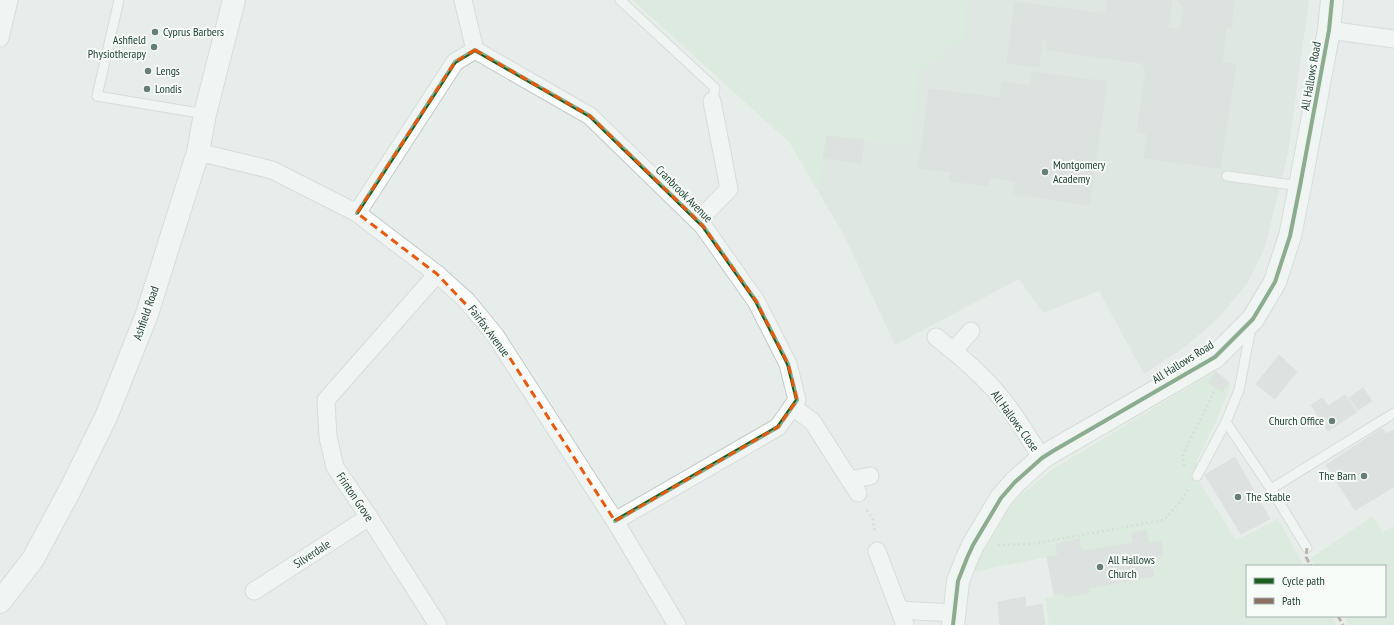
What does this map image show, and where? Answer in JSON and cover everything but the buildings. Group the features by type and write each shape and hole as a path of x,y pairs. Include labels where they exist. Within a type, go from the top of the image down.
{"street":[{"name":"Ashfield Road","path":"0,602 33,559 106,418 147,314 198,152 205,114 234,0"},
{"path":"357,213 455,62 475,50 463,0"},
{"name":"All Hallows Road","path":"878,552 903,617 953,619 958,581 967,558 1001,498 1015,482 1042,458 1215,357 1253,319 1275,282 1290,236 1329,30 1332,0"},
{"path":"0,38 5,4"},
{"path":"1329,30 1394,39"},
{"name":"Cranbrook Avenue","path":"475,50 590,116 698,221 756,300 788,364 797,400 778,426 615,521"},
{"name":"Cranbrook Avenue","path":"698,221 729,190 712,102"},
{"name":"Fairfax Avenue","path":"198,152 272,170 357,213 437,274 466,300 494,335 615,521 677,625"},
{"name":"Frinton Grove","path":"437,274 326,400 328,437 334,467 369,517 438,625"},
{"path":"953,351 972,331"},
{"name":"All Hallows Close","path":"936,337 984,379 1002,399 1042,458"},
{"path":"792,407 812,420 854,486 870,476"},
{"name":"Silverdale","path":"254,591 369,517"}],"lane":[{"path":"119,0 97,96 205,114"},
{"path":"620,0 715,88 712,102"},
{"path":"1227,176 1300,186"},
{"path":"1197,476 1226,422 1238,390 1253,319"},
{"path":"1271,490 1394,413"},
{"path":"1226,422 1307,548"}],"path":[{"path":"1184,470 1183,454 1216,388"},
{"path":"973,545 1032,544 1164,520 1180,502 1197,476"},
{"path":"1186,485 1186,493"},
{"path":"854,486 873,520 878,552"}],"highlighted area":[{"path":"475,50 590,116 703,226 756,301 788,364 797,400 778,427 615,521 495,335 437,274 357,213 455,62"}],"shaded area":[{"name":"Montgomery Academy","path":"633,0 1309,0 1288,153 1265,247 1247,284 1217,319 1186,346 1144,374 1099,291 1043,313 1019,279 895,345 845,237 790,143"}],"green space":[{"path":"633,0 967,0 963,38 918,72 911,146 827,136 818,191 790,143"},
{"path":"1215,371 1231,384 1217,419 1196,462 1198,480 1236,540 1278,519 1303,565 1246,565 1246,617 1333,617 1337,625 1049,625 1045,598 1064,593 1065,597 1088,593 1088,588 1154,576 1150,558 1163,556 1149,543 1146,530 1132,533 1133,543 1082,551 1079,539 1056,544 1058,555 971,572 1015,499 1055,468"},
{"path":"1372,517 1383,532 1394,526 1394,625 1349,625 1345,617 1386,617 1386,565 1314,565 1311,558"}],"marked path":[{"path":"1307,548 1306,557 1310,565"},
{"path":"1339,617 1343,625"}],"cycle path":[{"path":"953,625 958,581 967,558 1001,498 1015,482 1042,458 1053,451 1215,357 1253,319 1275,282 1290,236 1329,30 1332,0"},
{"path":"357,213 455,62 475,50 590,116 703,226 756,301 788,364 797,400 778,427 615,521"}],"place":[{"name":"Cyprus Barbers","path":"155,32"},
{"name":"Ashfield Physiotherapy","path":"154,47"},
{"name":"Lengs","path":"148,71"},
{"name":"Londis","path":"147,89"},
{"name":"Montgomery Academy","path":"1045,172"},
{"name":"Church Office","path":"1332,421"},
{"name":"The Barn","path":"1364,476"},
{"name":"The Stable","path":"1238,497"},
{"name":"All Hallows Church","path":"1100,567"}]}
